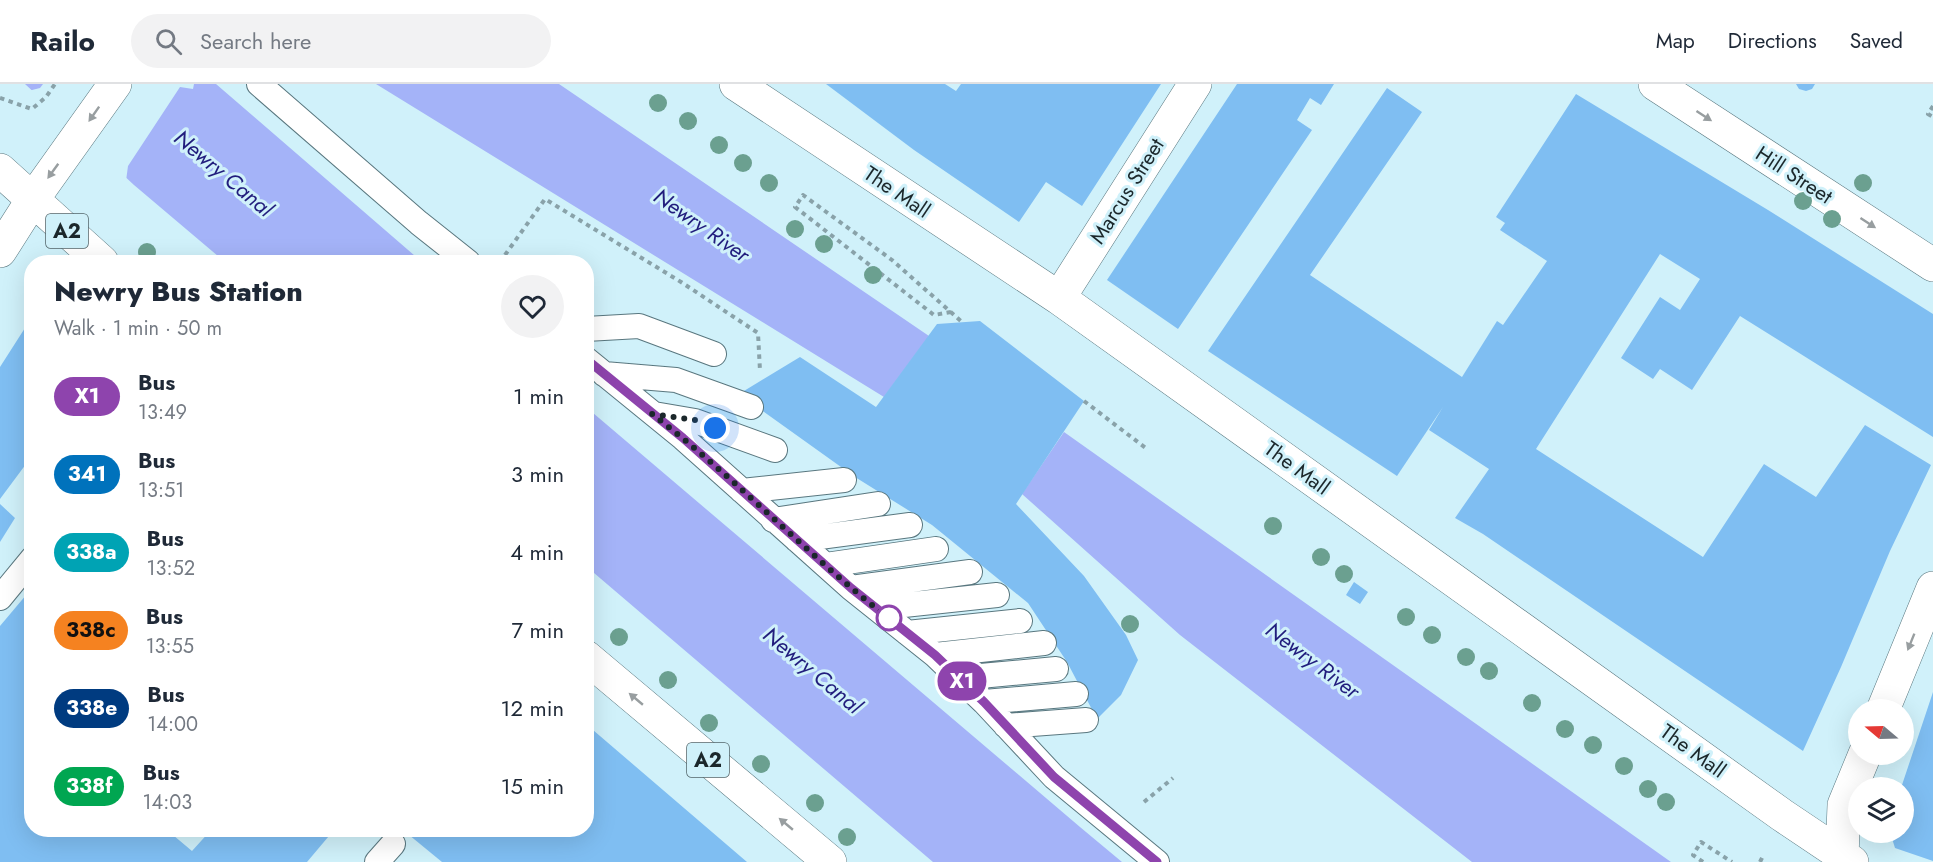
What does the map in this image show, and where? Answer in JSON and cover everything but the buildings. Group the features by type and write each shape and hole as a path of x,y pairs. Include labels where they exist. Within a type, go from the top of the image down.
{"street":[{"path":"0,250 33,199 115,84"},
{"name":"The Mall","path":"736,84 1059,298 1847,859"},
{"name":"Marcus Street","path":"1059,298 1195,84"},
{"name":"Hill Street","path":"1655,84 1933,265"},
{"name":"A2","path":"0,170 94,255"},
{"path":"1888,699 1933,588"},
{"name":"A2","path":"594,664 830,862"},
{"path":"1847,859 1844,805 1860,765"}],"lane":[{"path":"259,84 460,255"},
{"path":"594,329 639,326 714,354"},
{"path":"595,367 676,380 751,407"},
{"path":"595,367 683,438 851,588 935,655 984,702 1054,777 1156,862"},
{"path":"652,414 695,420 775,450"},
{"path":"742,491 844,480"},
{"path":"773,519 878,504"},
{"path":"797,540 910,525"},
{"path":"826,565 936,549"},
{"path":"0,598 24,569"},
{"path":"851,588 970,572"},
{"path":"876,608 997,595"},
{"path":"907,633 1020,621"},
{"path":"935,655 1044,643"},
{"path":"959,678 1056,669"},
{"path":"984,702 1076,694"},
{"path":"1006,726 1086,720"},
{"path":"377,862 393,844"}],"path":[{"path":"0,99 32,109 46,97 55,84"},
{"path":"1933,106 1928,114 1933,117"},
{"path":"951,312 934,315 795,207 803,195 892,260 951,312 962,322"},
{"path":"505,255 545,199 681,282 758,333 760,381"},
{"path":"1084,401 1147,449"},
{"path":"1703,862 1693,855 1701,842 1732,862"}],"water":[{"name":"Newry Canal","path":"25,84 216,84 414,255 217,255 134,185"},
{"name":"Newry River","path":"376,84 559,84 929,336 884,397"},
{"name":"Newry Canal","path":"594,414 1122,862 933,862 594,573"},
{"name":"Newry River","path":"1064,432 1671,862 1472,862 1180,635 1022,494"}],"pier":[{"path":"43,84 194,84 193,89 180,87 128,166 126,181 28,91 40,88"}],"bus line":[{"name":"X1","path":"594,366 683,438 851,588 935,655 984,702 1054,777 1157,862"}],"route":[{"path":"715,428 695,420 652,414 683,438 851,588 891,620 889,618"}]}
